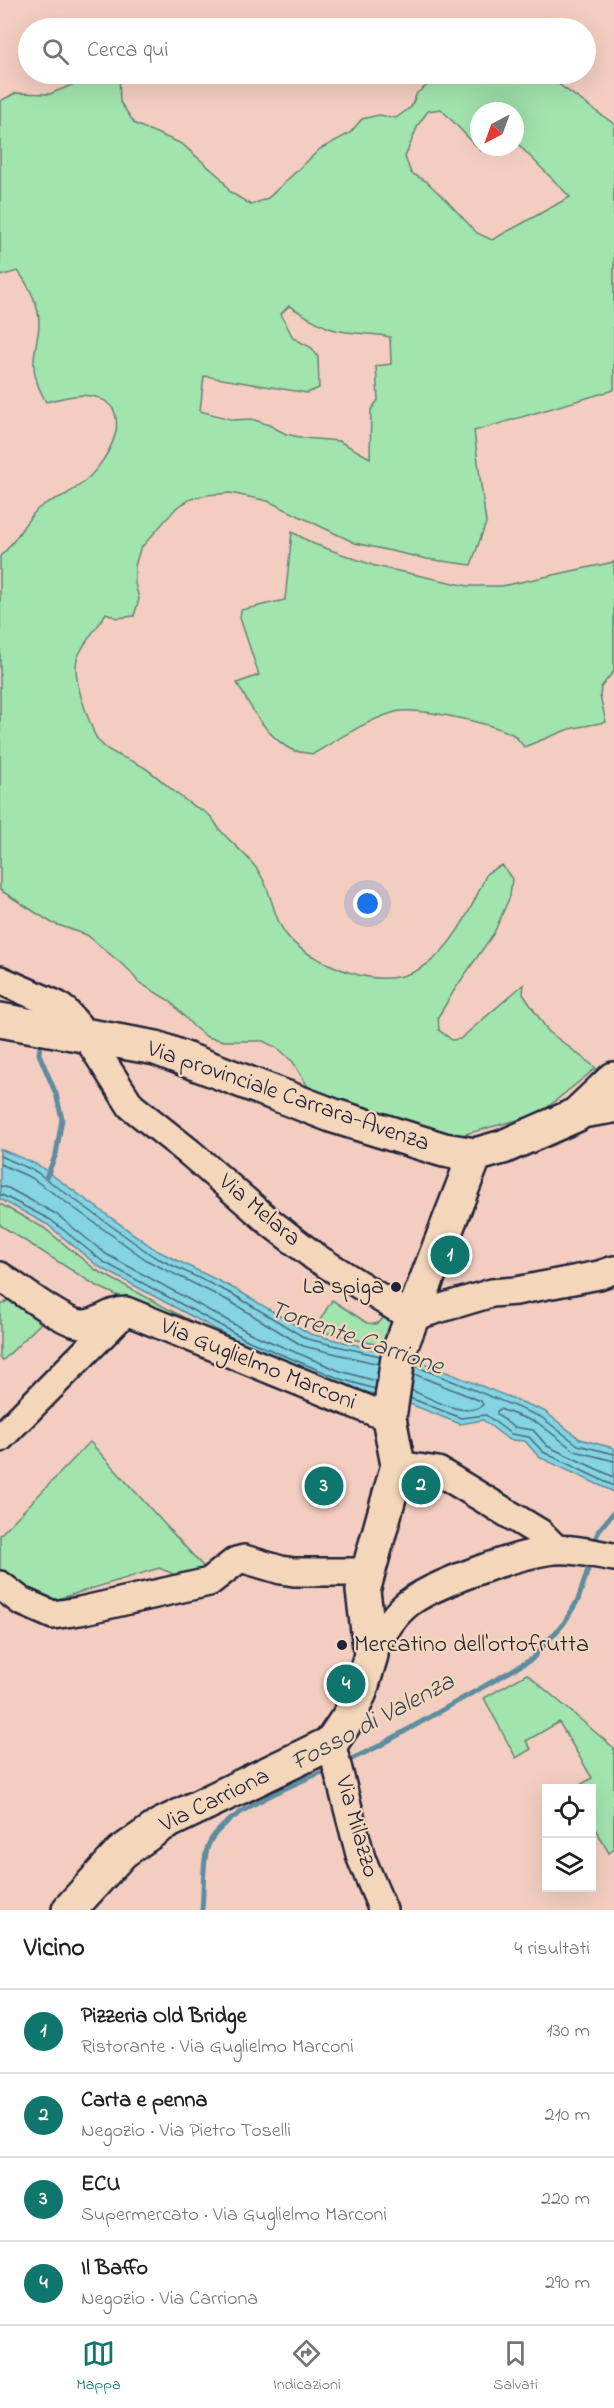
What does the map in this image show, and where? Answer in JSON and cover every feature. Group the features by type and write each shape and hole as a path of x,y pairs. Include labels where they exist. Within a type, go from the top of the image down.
{"main road":[{"name":"Via provinciale Carrara-Avenza","path":"0,1020 156,1048 334,1116 444,1150 474,1155 503,1147 576,1115 614,1079"},
{"name":"Via Guglielmo Marconi","path":"371,1655 363,1598 398,1465 390,1411 399,1351 474,1155"},
{"name":"Via Carriona","path":"69,1910 122,1852 161,1825 335,1757 360,1692 371,1655"}],"street":[{"path":"0,980 57,1005 66,1012 84,1034"},
{"name":"Via Melara","path":"84,1034 131,1106 304,1249 411,1317"},
{"path":"576,1115 594,1114 614,1108"},
{"path":"411,1317 492,1293 516,1291 614,1270"},
{"path":"0,1276 67,1320 80,1325 95,1323 114,1311 126,1311"},
{"path":"0,1438 126,1311"},
{"name":"Via Guglielmo Marconi","path":"126,1311 390,1411"},
{"path":"398,1465 438,1471 540,1533 560,1550"},
{"name":"Via Carriona","path":"371,1655 386,1627 405,1605 441,1585 511,1559 560,1550 608,1556"},
{"path":"0,1585 28,1605 53,1615 209,1582 236,1561 244,1559 294,1572 368,1572"},
{"name":"Via Milazzo","path":"335,1757 361,1858 383,1910"}],"green space":[{"path":"74,84 119,84 120,102 135,124 182,144 221,178 230,192 251,205 268,198 320,149 350,133 362,119 379,115 396,118 411,107 417,93 429,84 558,84 614,124 614,390 474,431 486,523 471,565 427,559 355,543 268,501 230,493 191,499 177,507 140,549 135,566 135,583 139,599 134,616 117,618 106,613 83,647 76,667 81,696 94,733 103,746 145,768 182,798 209,815 259,872 285,933 302,950 324,962 368,977 393,978 415,971 434,959 450,942 476,898 487,873 502,865 512,879 510,896 494,933 438,1017 439,1030 452,1040 460,1039 524,984 523,994 548,1031 596,1068 539,1114 451,1138 311,1092 293,1062 279,1049 263,1041 224,1041 207,1037 194,1027 170,1001 138,982 130,971 87,935 52,923 0,890 0,556 37,510 44,504 74,490 97,468 113,442 116,419 113,409 104,400 80,395 46,402 39,387 34,372 39,323 35,302 18,271 0,276 0,101 16,93 50,94","holes":["470,102 524,102 524,150 570,197 492,240 477,233 426,181 411,173 405,157 418,125 428,111 441,109 470,139","289,306 332,329 390,337 391,364 376,366 378,400 371,410 370,458 339,441 304,438 286,434 252,419 234,420 200,411 204,376 307,393 319,388 318,357 312,348 293,338 281,314"]},
{"path":"292,532 314,544 375,566 468,586 502,586 614,562 614,671 601,687 600,696 606,722 569,729 524,747 512,734 502,730 454,717 405,711 373,720 313,754 290,749 266,728 237,683 259,675 240,618 241,610 285,600"},
{"path":"0,1204 44,1228 96,1270 187,1319 185,1324 95,1285 0,1225"},
{"path":"12,1298 42,1322 3,1360 0,1358 0,1306"},
{"path":"332,1300 367,1323 376,1324 385,1317 391,1323 388,1347 314,1330"},
{"path":"90,1442 209,1573 188,1580 159,1568 51,1601 18,1587 0,1571 0,1535"},
{"path":"527,1674 614,1748 614,1849 609,1853 596,1830 596,1784 582,1784 592,1778 559,1722 526,1741 531,1749 516,1758 484,1698"}],"water":[{"path":"0,1149 38,1165 156,1250 237,1290 310,1334 411,1358 544,1411 580,1439 614,1448 614,1492 539,1457 525,1441 509,1440 483,1420 460,1424 405,1402 336,1384 247,1346 98,1266 48,1225 0,1199"}],"waterway":[{"path":"41,1039 39,1054 56,1094 62,1119 56,1154 46,1178"},
{"name":"Fosso di Valenza","path":"593,1545 599,1530 614,1512"},
{"name":"Fosso di Valenza","path":"343,1763 377,1747 532,1659 564,1623 578,1600 591,1560"},
{"name":"Fosso di Valenza","path":"202,1910 205,1856 214,1836 225,1824 259,1801 329,1769"}],"place":[{"name":"Pizzeria Old Bridge","path":"450,1255"},
{"name":"La spiga","path":"396,1287"},
{"name":"Carta e penna","path":"421,1485"},
{"name":"ECU","path":"324,1486"},
{"name":"Mercatino dell'ortofrutta","path":"342,1645"},
{"name":"Il Baffo","path":"346,1684"}],"water label":[{"name":"Torrente Carrione","path":"356,1339"}]}
